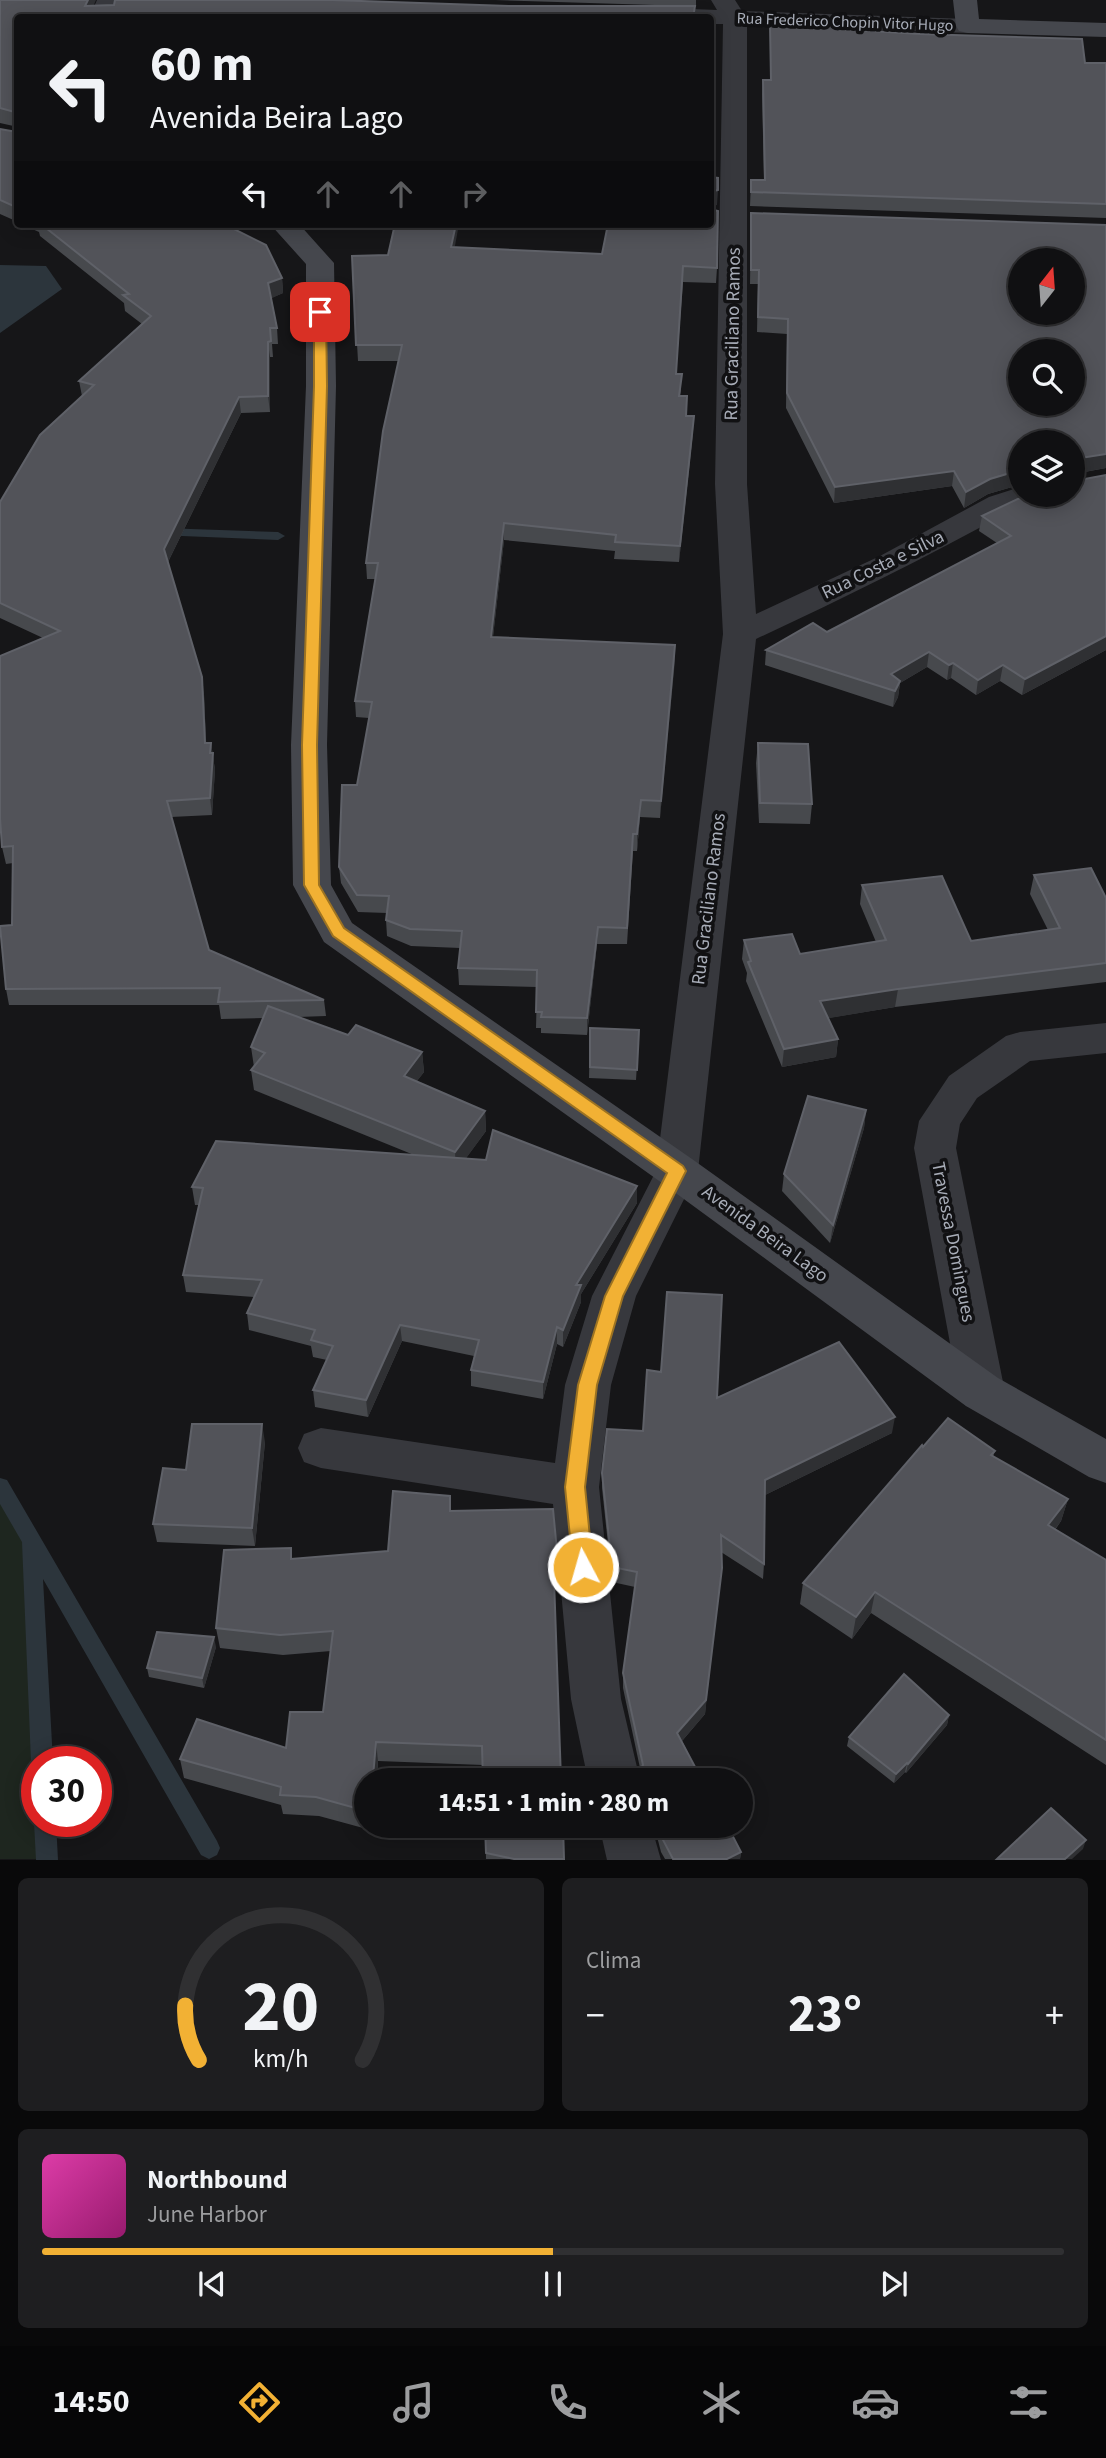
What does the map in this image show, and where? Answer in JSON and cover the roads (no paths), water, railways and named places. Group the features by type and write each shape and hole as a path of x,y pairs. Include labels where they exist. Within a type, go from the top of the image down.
{"main road":[{"path":"965,0 968,26"},
{"name":"Rua Frederico Chopin Vitor Hugo","path":"968,26 1106,30"},
{"name":"Avenida Beira Lago","path":"288,228 320,263 321,386 309,745 312,885 338,932 677,1171 982,1392 1106,1463"}],"street":[{"name":"Rua Frederico Chopin Vitor Hugo","path":"624,14 729,9 968,26"},
{"name":"Rua Graciliano Ramos","path":"611,1768 596,1699 575,1487 588,1385 614,1296 677,1171 740,634 731,484 736,217 729,9"},
{"name":"Rua Costa e Silva","path":"740,634 892,563 1008,501"},
{"name":"Travessa Domingues","path":"982,1392 935,1148 940,1121 963,1087 1020,1047 1106,1038"},
{"path":"321,1448 575,1487"},
{"path":"628,1838 634,1860"}],"waterway":[{"path":"162,532 278,536"},
{"path":"0,1486 209,1848"},
{"path":"31,1544 41,1746"},
{"path":"46,1837 47,1860"}]}
